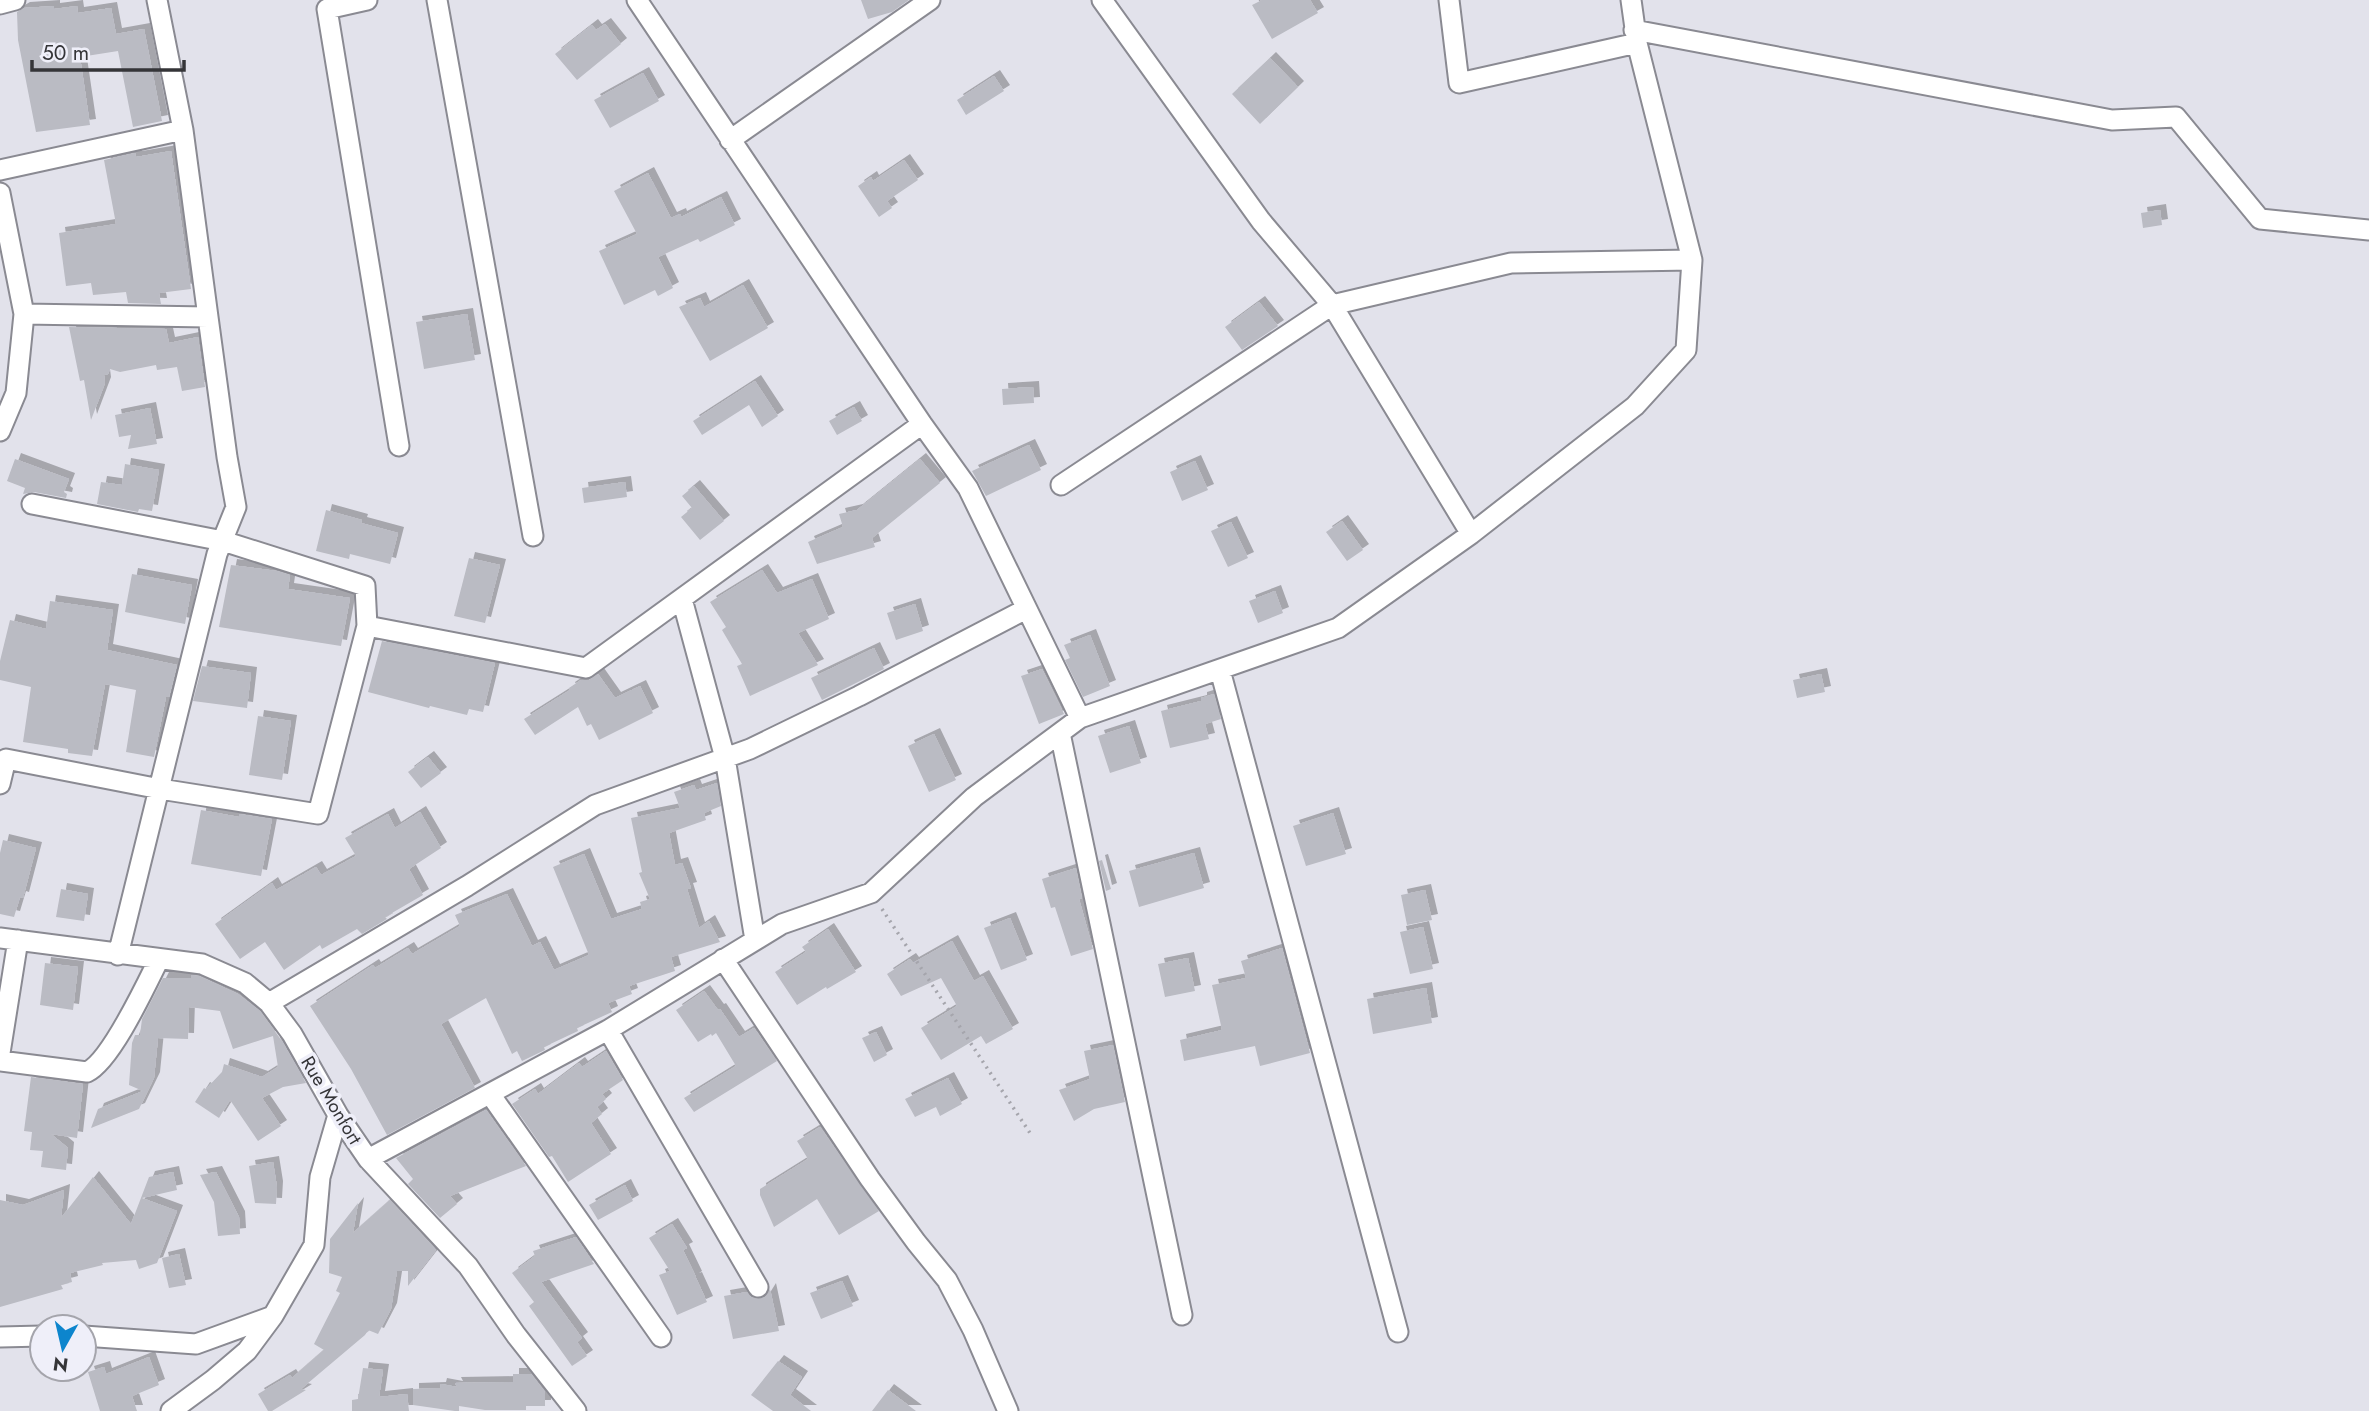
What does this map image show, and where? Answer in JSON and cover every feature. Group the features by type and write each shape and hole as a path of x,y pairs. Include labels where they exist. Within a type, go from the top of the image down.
{"street":[{"path":"0,4 15,0"},
{"path":"118,955 215,565 236,507 183,130 157,0"},
{"path":"367,0 327,9 399,446"},
{"path":"437,0 533,536"},
{"path":"637,0 922,425 968,488 1080,719"},
{"path":"730,140 930,0"},
{"path":"1102,0 1261,221 1332,306 1471,534"},
{"path":"1449,0 1459,83 1635,37 2112,120 2176,117 2260,219 2369,230"},
{"path":"368,1159 608,1030 782,924 871,893 974,797 1080,719 1338,628 1471,534 1635,406 1686,350 1692,260 1635,37 1631,0"},
{"path":"0,170 183,130"},
{"path":"0,193 24,314 16,393 0,431"},
{"path":"1060,485 1332,306 1511,263 1692,260"},
{"path":"24,314 208,317"},
{"path":"367,626 586,668 922,425"},
{"path":"0,784 6,759 160,789 318,814 367,626 365,586 223,541 32,504"},
{"path":"682,599 725,758 755,940"},
{"path":"269,1003 467,886 595,805 750,749 1026,609"},
{"path":"1220,670 1398,1332"},
{"path":"1060,733 1182,1315"},
{"path":"0,1053 9,939"},
{"name":"Rue Monfort","path":"9,939 202,964 245,983 269,1003 292,1034 338,1115 368,1159 468,1266 568,1407"},
{"path":"0,1061 87,1072 96,1068 159,959"},
{"path":"723,959 870,1179 947,1280 1008,1411"},
{"path":"608,1030 758,1287"},
{"path":"490,1094 661,1337"},
{"path":"171,1411 214,1380 247,1351 273,1316 314,1245 320,1177 338,1115"},
{"path":"98,1337 196,1344 273,1316"},
{"path":"0,1338 28,1337"}],"path":[{"path":"871,893 1032,1136"}],"building":[{"path":"861,0 909,0 892,12 868,19"},
{"path":"1262,0 1310,0 1318,13 1272,39 1252,5"},
{"path":"54,6 54,9 77,6 78,13 111,8 116,34 144,29 162,121 133,127 118,51 80,57 90,125 36,132 18,40 17,12 24,8"},
{"path":"605,24 621,44 577,80 555,54 592,25 596,30"},
{"path":"1270,58 1298,87 1260,124 1232,94"},
{"path":"643,73 659,101 610,128 594,100"},
{"path":"994,76 1004,91 966,115 957,100"},
{"path":"171,151 191,289 159,293 161,304 128,303 126,292 93,295 91,283 66,286 59,233 116,224 104,160 135,153 136,157"},
{"path":"904,160 918,180 887,201 892,208 879,217 858,186 871,177 873,181"},
{"path":"648,173 671,218 680,214 681,217 721,197 735,225 700,242 698,239 658,257 673,288 658,296 655,290 624,305 599,251 637,234 614,191"},
{"path":"2160,210 2162,225 2143,228 2141,213"},
{"path":"743,285 768,328 710,361 679,307 700,298 704,307"},
{"path":"1259,302 1278,326 1242,350 1225,327"},
{"path":"467,314 475,360 424,369 416,322"},
{"path":"69,327 166,329 169,343 198,337 205,387 182,391 177,367 157,370 156,365 120,372 110,369 108,374 104,375 105,383 91,420 84,380 80,381"},
{"path":"755,381 778,416 762,427 749,405 702,435 693,421"},
{"path":"1033,387 1034,403 1003,405 1002,389"},
{"path":"854,407 862,421 837,435 829,421"},
{"path":"150,408 157,444 128,449 131,435 119,437 115,415"},
{"path":"1029,445 1041,470 986,496 972,471"},
{"path":"15,459 69,479 64,492 67,494 66,498 34,492 23,494 25,488 7,481"},
{"path":"920,459 940,483 872,538 875,547 817,564 808,542 843,527 839,514 857,510"},
{"path":"1195,461 1208,490 1182,501 1170,472"},
{"path":"125,464 159,470 152,511 139,509 138,512 97,504 101,482 122,485"},
{"path":"625,482 627,497 584,503 582,488"},
{"path":"694,486 724,521 700,540 681,517 692,508 682,496"},
{"path":"326,510 398,533 390,564 350,554 349,559 316,551"},
{"path":"1342,521 1363,550 1347,561 1326,532"},
{"path":"1231,522 1248,558 1228,567 1211,531"},
{"path":"469,558 500,565 485,623 454,616"},
{"path":"231,565 290,575 288,589 350,598 341,646 219,627"},
{"path":"762,570 777,593 812,579 829,619 798,633 818,665 750,696 737,666 742,664 722,630 726,627 710,602"},
{"path":"132,574 192,585 185,624 125,612"},
{"path":"1275,591 1283,613 1258,623 1249,601"},
{"path":"50,601 113,610 107,650 177,665 169,697 166,697 154,757 126,752 136,690 105,684 92,756 23,742 31,687 0,680 0,661 10,620 46,629"},
{"path":"915,604 923,631 896,640 887,613"},
{"path":"1090,635 1110,686 1083,697 1065,660 1070,658 1064,645"},
{"path":"382,641 495,663 483,712 469,709 467,715 368,692"},
{"path":"874,648 884,669 822,700 811,678"},
{"path":"202,666 251,673 247,708 193,701"},
{"path":"1042,669 1064,714 1039,724 1021,676"},
{"path":"598,674 615,698 640,686 653,713 599,740 591,724 587,726 578,707 535,735 524,719 581,680 589,680"},
{"path":"1821,674 1825,692 1797,698 1793,680"},
{"path":"1214,694 1221,719 1205,724 1209,739 1170,748 1161,711 1201,701 1201,698"},
{"path":"258,716 291,721 282,780 249,775"},
{"path":"1129,726 1141,763 1110,773 1098,736"},
{"path":"934,734 956,780 929,792 908,746"},
{"path":"428,757 441,773 421,788 408,772"},
{"path":"717,783 721,806 704,813 706,820 669,833 675,865 682,863 691,888 687,889 699,928 709,921 720,942 671,957 675,971 629,986 632,994 608,1003 612,1012 577,1028 578,1031 522,1061 517,1051 512,1054 486,998 441,1024 475,1088 387,1135 351,1069 310,1006 373,965 375,968 408,948 412,954 460,926 455,915 507,894 532,946 540,942 554,970 589,955 553,867 584,854 611,919 642,909 640,902 650,899 639,873 642,872 631,818 680,808 674,792 694,785 696,790"},
{"path":"201,810 239,817 239,814 272,819 261,876 191,864"},
{"path":"420,812 441,848 409,869 423,895 362,934 357,929 322,949 320,945 284,970 265,942 240,959 215,924 272,883 276,890 316,867 321,875 356,856 345,838 388,814 395,828"},
{"path":"1333,813 1346,854 1306,866 1293,826"},
{"path":"3,840 36,848 23,898 20,897 14,917 0,914 0,853"},
{"path":"1194,853 1204,888 1139,907 1129,871"},
{"path":"1102,860 1111,889 1106,891 1099,861"},
{"path":"1076,868 1082,898 1079,899 1093,949 1071,956 1055,907 1051,908 1042,879"},
{"path":"61,889 88,894 84,921 56,917"},
{"path":"1425,890 1432,920 1407,925 1401,895"},
{"path":"1010,918 1027,960 1001,970 984,928"},
{"path":"1423,927 1433,969 1410,974 1400,932"},
{"path":"828,929 856,972 797,1005 775,972 806,952 802,947"},
{"path":"952,941 974,981 983,976 1013,1029 986,1044 981,1036 941,1060 921,1028 957,1006 941,978 901,996 887,974 910,959 913,963"},
{"path":"1282,948 1310,1053 1260,1066 1255,1046 1184,1061 1180,1040 1222,1030 1212,985 1246,978 1241,961"},
{"path":"1188,958 1195,991 1165,997 1158,964"},
{"path":"45,963 78,967 73,1010 40,1005"},
{"path":"191,975 238,994 260,1011 282,1041 306,1083 283,1087 262,1098 281,1126 258,1141 230,1100 219,1118 195,1102 204,1088 222,1072 224,1064 262,1077 278,1067 273,1036 233,1049 220,1011 189,1007 188,1039 158,1038 154,1078 139,1109 91,1128 98,1109 143,1091 129,1085 135,1035 140,1035 142,1019 163,978 191,978"},
{"path":"1426,988 1432,1023 1373,1034 1367,999"},
{"path":"704,991 739,1037 754,1028 777,1061 694,1112 684,1098 736,1066 716,1033 698,1042 676,1010"},
{"path":"876,1032 887,1055 874,1062 862,1038"},
{"path":"1113,1045 1125,1102 1094,1109 1074,1121 1059,1090 1090,1079 1084,1051"},
{"path":"606,1051 623,1080 602,1094 606,1099 597,1107 602,1114 591,1123 611,1154 568,1182 552,1156 549,1157 512,1104 535,1089 538,1094 579,1063 582,1067"},
{"path":"31,1077 83,1084 77,1138 51,1134 68,1148 66,1170 41,1167 43,1151 30,1150 32,1132 24,1131"},
{"path":"948,1078 962,1104 940,1116 936,1107 915,1117 905,1099"},
{"path":"486,1110 526,1166 450,1196 457,1204 440,1218 408,1184 413,1179 396,1158"},
{"path":"820,1127 879,1211 839,1235 817,1199 774,1227 760,1189 808,1159 797,1141"},
{"path":"273,1162 277,1187 276,1204 255,1203 249,1166"},
{"path":"173,1172 177,1190 142,1198 177,1211 157,1263 139,1269 136,1260 102,1263 103,1265 70,1273 72,1282 61,1285 63,1289 0,1307 0,1200 23,1205 64,1190 61,1218 93,1177 131,1224 149,1177"},
{"path":"216,1172 239,1217 240,1234 218,1236 214,1202 200,1175"},
{"path":"625,1185 633,1201 598,1220 589,1205"},
{"path":"390,1200 436,1250 408,1286 408,1271 397,1271 391,1309 378,1334 368,1330 301,1389 306,1390 268,1411 258,1394 290,1375 292,1378 324,1350 314,1344 340,1293 336,1291 342,1277 329,1273 330,1239 358,1203 353,1233"},
{"path":"672,1224 687,1248 683,1250 696,1277 693,1279 696,1278 707,1302 677,1315 659,1275 670,1271 649,1238"},
{"path":"576,1237 594,1264 541,1282 582,1338 577,1342 587,1356 572,1366 529,1306 534,1302 512,1273 535,1256 533,1251"},
{"path":"179,1254 186,1285 169,1288 162,1258"},
{"path":"842,1281 853,1306 821,1319 810,1293"},
{"path":"770,1289 779,1331 733,1339 724,1296 747,1292 751,1297 759,1299 765,1297"},
{"path":"149,1357 159,1385 132,1396 137,1411 100,1411 91,1383 98,1383 98,1369 104,1367 106,1374"},
{"path":"778,1361 802,1377 790,1395 811,1411 773,1411 751,1395"},
{"path":"363,1368 383,1370 379,1397 407,1394 409,1411 352,1411 352,1400 358,1399"},
{"path":"513,1374 531,1374 545,1392 545,1406 526,1406 526,1410 485,1410 459,1406 459,1411 455,1411 413,1405 413,1389 440,1388 441,1384 457,1387 455,1383 513,1382"},
{"path":"888,1390 916,1411 872,1411"}]}
